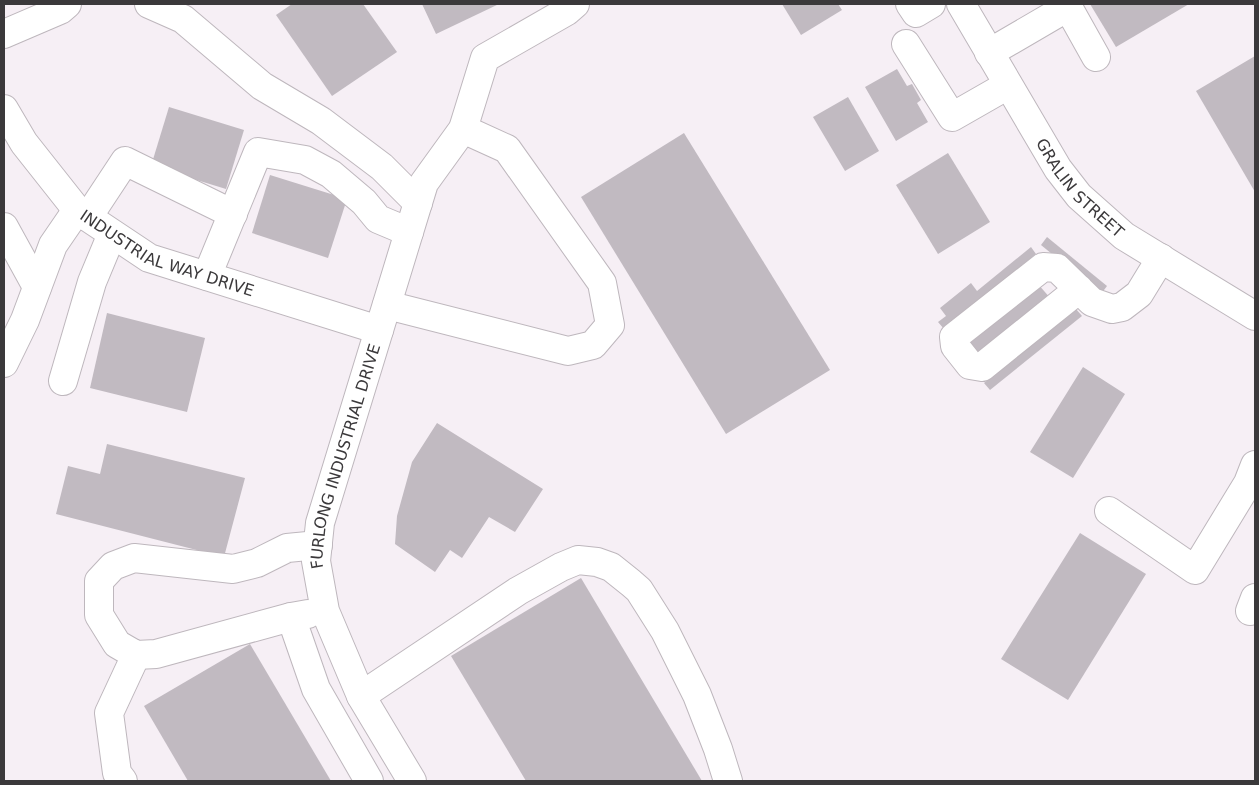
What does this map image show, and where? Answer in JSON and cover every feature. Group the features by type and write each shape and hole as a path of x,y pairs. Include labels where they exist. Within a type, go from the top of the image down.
{"street":[{"path":"4,34 60,10 67,4"},
{"path":"148,4 183,19 262,86 321,121 375,162 418,203"},
{"name":"FURLONG INDUSTRIAL DRIVE","path":"412,781 361,696 325,611 316,561 320,523 424,183 463,129 485,58 567,11 575,4"},
{"path":"910,4 916,13 931,4"},
{"name":"GRALIN STREET","path":"961,4 1058,170 1078,196 1124,236 1255,316"},
{"path":"989,53 1068,6 1096,58"},
{"path":"906,44 952,117 1008,85"},
{"name":"INDUSTRIAL WAY DRIVE","path":"4,109 24,143 82,214 148,258 208,276 383,318 568,351 593,345 610,325 602,283 507,149 463,129"},
{"path":"208,276 258,152 305,160 331,174 364,202 378,219 409,232"},
{"path":"4,363 25,320 53,245 82,214 125,161 233,214"},
{"path":"4,227 37,286"},
{"path":"63,381 92,282 112,234"},
{"path":"1079,290 1092,302 1112,309 1122,307 1139,294 1161,258"},
{"path":"1109,511 1195,570 1243,491 1255,465"},
{"path":"318,545 287,548 256,563 233,569 134,558 113,566 99,581 99,615 117,644 136,655 156,654 291,617 325,611"},
{"path":"361,696 518,591 561,567 578,560 597,562 611,567 639,590 665,631 697,695 728,781"},
{"path":"291,617 316,689 369,781"},
{"path":"123,781 117,773 109,713 136,655"}],"building":[{"path":"292,4 363,4 397,52 332,96 276,15"},
{"path":"422,4 499,4 436,34"},
{"path":"782,4 838,4 842,10 801,35"},
{"path":"1090,4 1189,4 1116,47"},
{"path":"1255,56 1255,192 1196,91"},
{"path":"897,69 907,86 912,84 921,100 917,103 928,122 896,141 865,87"},
{"path":"848,97 879,151 845,171 813,117"},
{"path":"169,107 244,130 226,189 151,166"},
{"path":"684,133 830,370 726,434 581,197"},
{"path":"948,153 990,222 938,254 896,185"},
{"path":"270,175 347,199 328,258 252,233"},
{"path":"1047,237 1107,286 1101,294 1041,245"},
{"path":"1031,247 1036,254 944,329 938,322 946,316 940,308 971,283 977,291"},
{"path":"1038,284 1051,299 974,361 962,346"},
{"path":"1076,309 1082,316 990,390 984,383"},
{"path":"107,313 205,338 187,412 90,388"},
{"path":"1083,367 1125,394 1073,478 1030,452"},
{"path":"437,423 543,489 515,532 489,517 462,558 450,550 435,572 395,544 397,516 412,462"},
{"path":"107,444 245,478 224,557 56,514 68,466 100,474"},
{"path":"1080,533 1146,574 1068,700 1001,659"},
{"path":"581,578 702,781 526,781 451,656"},
{"path":"250,644 331,781 188,781 144,706"}]}
